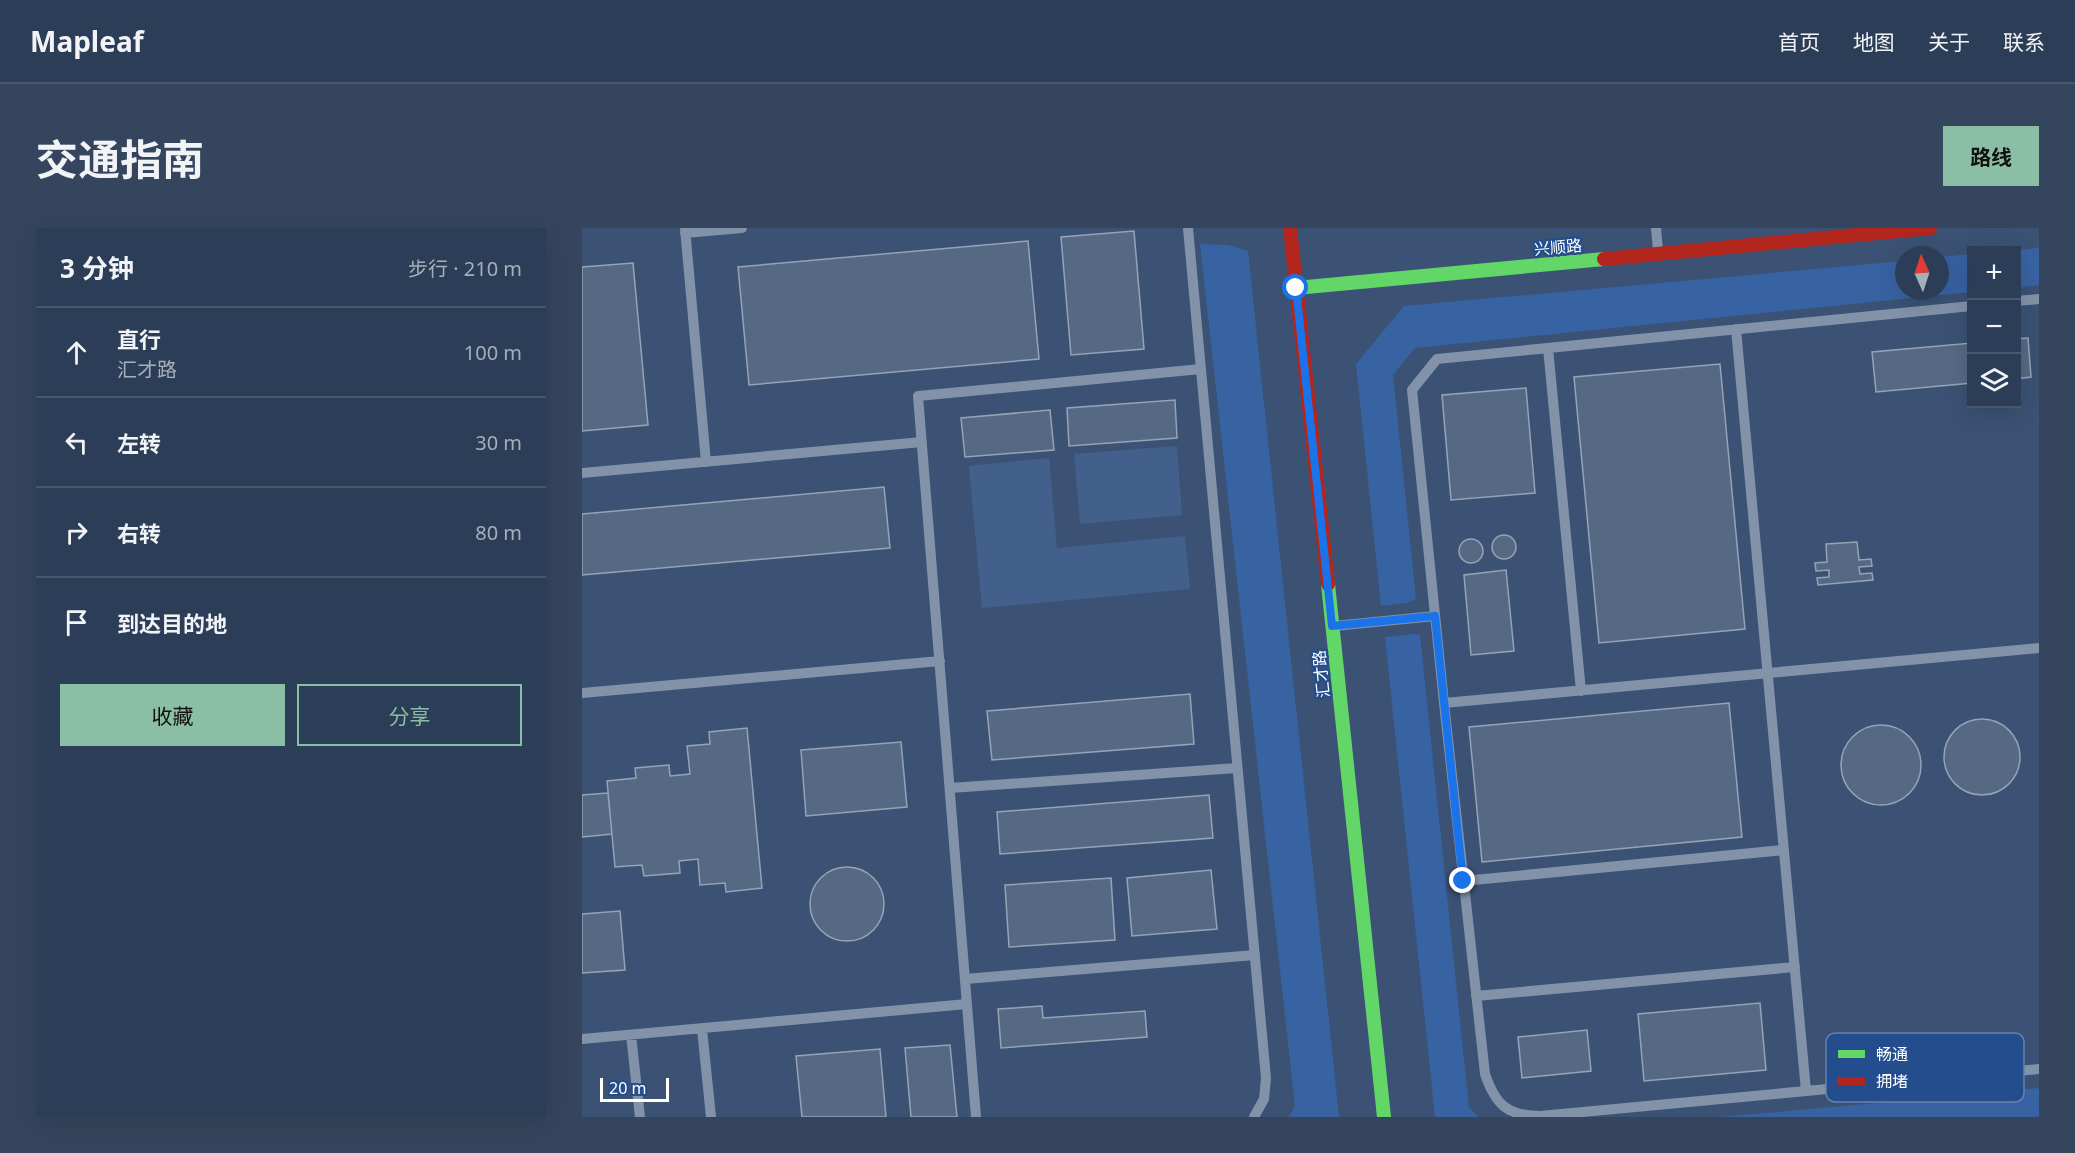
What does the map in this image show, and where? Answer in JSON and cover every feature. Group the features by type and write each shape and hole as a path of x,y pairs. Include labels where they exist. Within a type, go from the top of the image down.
{"main road":[{"name":"汇才路","path":"1290,228 1384,1117"},
{"name":"兴顺路","path":"1296,288 1930,228"}],"lane":[{"path":"706,462 685,230 742,228"},
{"path":"1188,228 1266,1078 1264,1099 1254,1117"},
{"path":"1656,228 1658,254"},
{"path":"2021,301 2039,299"},
{"path":"1826,1089 1526,1116 1499,1104 1490,1092 1485,1074 1463,881 1412,390 1437,359 1967,306"},
{"path":"1736,329 1806,1091"},
{"path":"1548,348 1581,691"},
{"path":"976,1117 918,396 1201,369"},
{"path":"582,473 922,442"},
{"path":"1332,626 1435,616"},
{"path":"1444,703 2039,648"},
{"path":"582,693 939,661"},
{"path":"950,788 1237,768"},
{"path":"1463,881 1784,850"},
{"path":"965,979 1255,955"},
{"path":"1476,996 1795,967"},
{"path":"582,1039 967,1004"},
{"path":"702,1029 711,1117"},
{"path":"631,1035 640,1117"},
{"path":"2024,1071 2039,1070"}],"shaded area":[{"path":"1200,244 1228,245 1248,251 1339,1117 1289,1117 1295,1106"},
{"path":"2039,248 2039,285 2021,287 2021,250"},
{"path":"1967,254 1967,292 1949,294 1949,256"},
{"path":"1895,262 1895,300 1415,348 1393,375 1416,599 1407,603 1381,606 1356,364 1404,306"},
{"path":"1177,446 1182,515 1080,524 1074,454"},
{"path":"1049,458 1057,548 1185,536 1190,589 982,608 969,466"},
{"path":"1420,635 1469,1108 1479,1117 1435,1117 1385,637"},
{"path":"2039,1088 2039,1117 1722,1117 1886,1102 2024,1102 2024,1089"}],"building":[{"path":"1134,231 1144,349 1071,355 1061,237"},
{"path":"1028,241 1039,359 749,385 738,267"},
{"path":"633,263 648,425 582,431 582,267"},
{"path":"2028,338 2031,377 2021,378 2021,354 2021,339"},
{"path":"1967,343 1967,383 1876,392 1872,352"},
{"path":"1720,364 1745,629 1599,643 1574,377"},
{"path":"1526,388 1535,493 1451,500 1442,395"},
{"path":"1175,400 1177,438 1069,446 1067,408"},
{"path":"1050,410 1054,450 965,457 961,418"},
{"path":"884,487 890,548 582,575 582,514"},
{"path":"1504,535 1512,539 1516,547 1512,555 1504,559 1496,555 1492,547 1496,539"},
{"path":"1471,539 1480,542 1483,551 1480,560 1471,563 1462,560 1459,551 1462,542"},
{"path":"1857,542 1859,560 1871,559 1872,566 1859,567 1860,574 1872,573 1873,580 1818,585 1817,578 1829,577 1829,570 1816,571 1815,563 1827,562 1826,544"},
{"path":"1506,570 1514,651 1471,655 1464,575"},
{"path":"1190,694 1194,744 992,760 987,711"},
{"path":"1729,703 1742,837 1482,862 1469,727"},
{"path":"1982,719 1996,722 2009,730 2017,743 2020,757 2017,771 2009,784 1996,792 1982,795 1968,792 1955,784 1947,771 1944,757 1947,743 1955,730 1968,722"},
{"path":"1873,725 1889,725 1903,731 1915,743 1921,757 1921,773 1915,787 1903,799 1889,805 1873,805 1859,799 1847,787 1841,773 1841,757 1847,743 1859,731"},
{"path":"747,728 762,888 726,892 725,883 700,885 698,859 679,861 680,873 644,876 642,865 615,867 607,781 636,778 635,768 669,765 670,776 690,774 687,746 710,744 709,732"},
{"path":"901,742 907,807 806,816 801,750"},
{"path":"608,793 612,834 582,837 582,795"},
{"path":"1209,795 1213,838 1000,854 997,812"},
{"path":"847,867 861,870 873,878 881,890 884,904 881,918 873,930 861,938 847,941 833,938 821,930 813,918 810,904 813,890 821,878 833,870"},
{"path":"1211,870 1217,929 1132,936 1127,878"},
{"path":"1111,878 1115,940 1009,947 1005,885"},
{"path":"620,911 625,970 582,973 582,914"},
{"path":"1760,1003 1766,1070 1644,1081 1638,1014"},
{"path":"1042,1006 1043,1018 1145,1011 1147,1037 1001,1048 998,1009"},
{"path":"1587,1030 1591,1071 1522,1078 1518,1037"},
{"path":"950,1045 957,1117 911,1117 905,1048"},
{"path":"880,1049 886,1117 802,1117 796,1056"}],"traffic: fast":[{"path":"1296,288 1604,259"},
{"path":"1328,584 1384,1117"}],"traffic: jam":[{"path":"1290,228 1328,584"},
{"path":"1604,259 1930,228"}],"route":[{"path":"1296,288 1332,626 1435,616 1463,881"}]}
